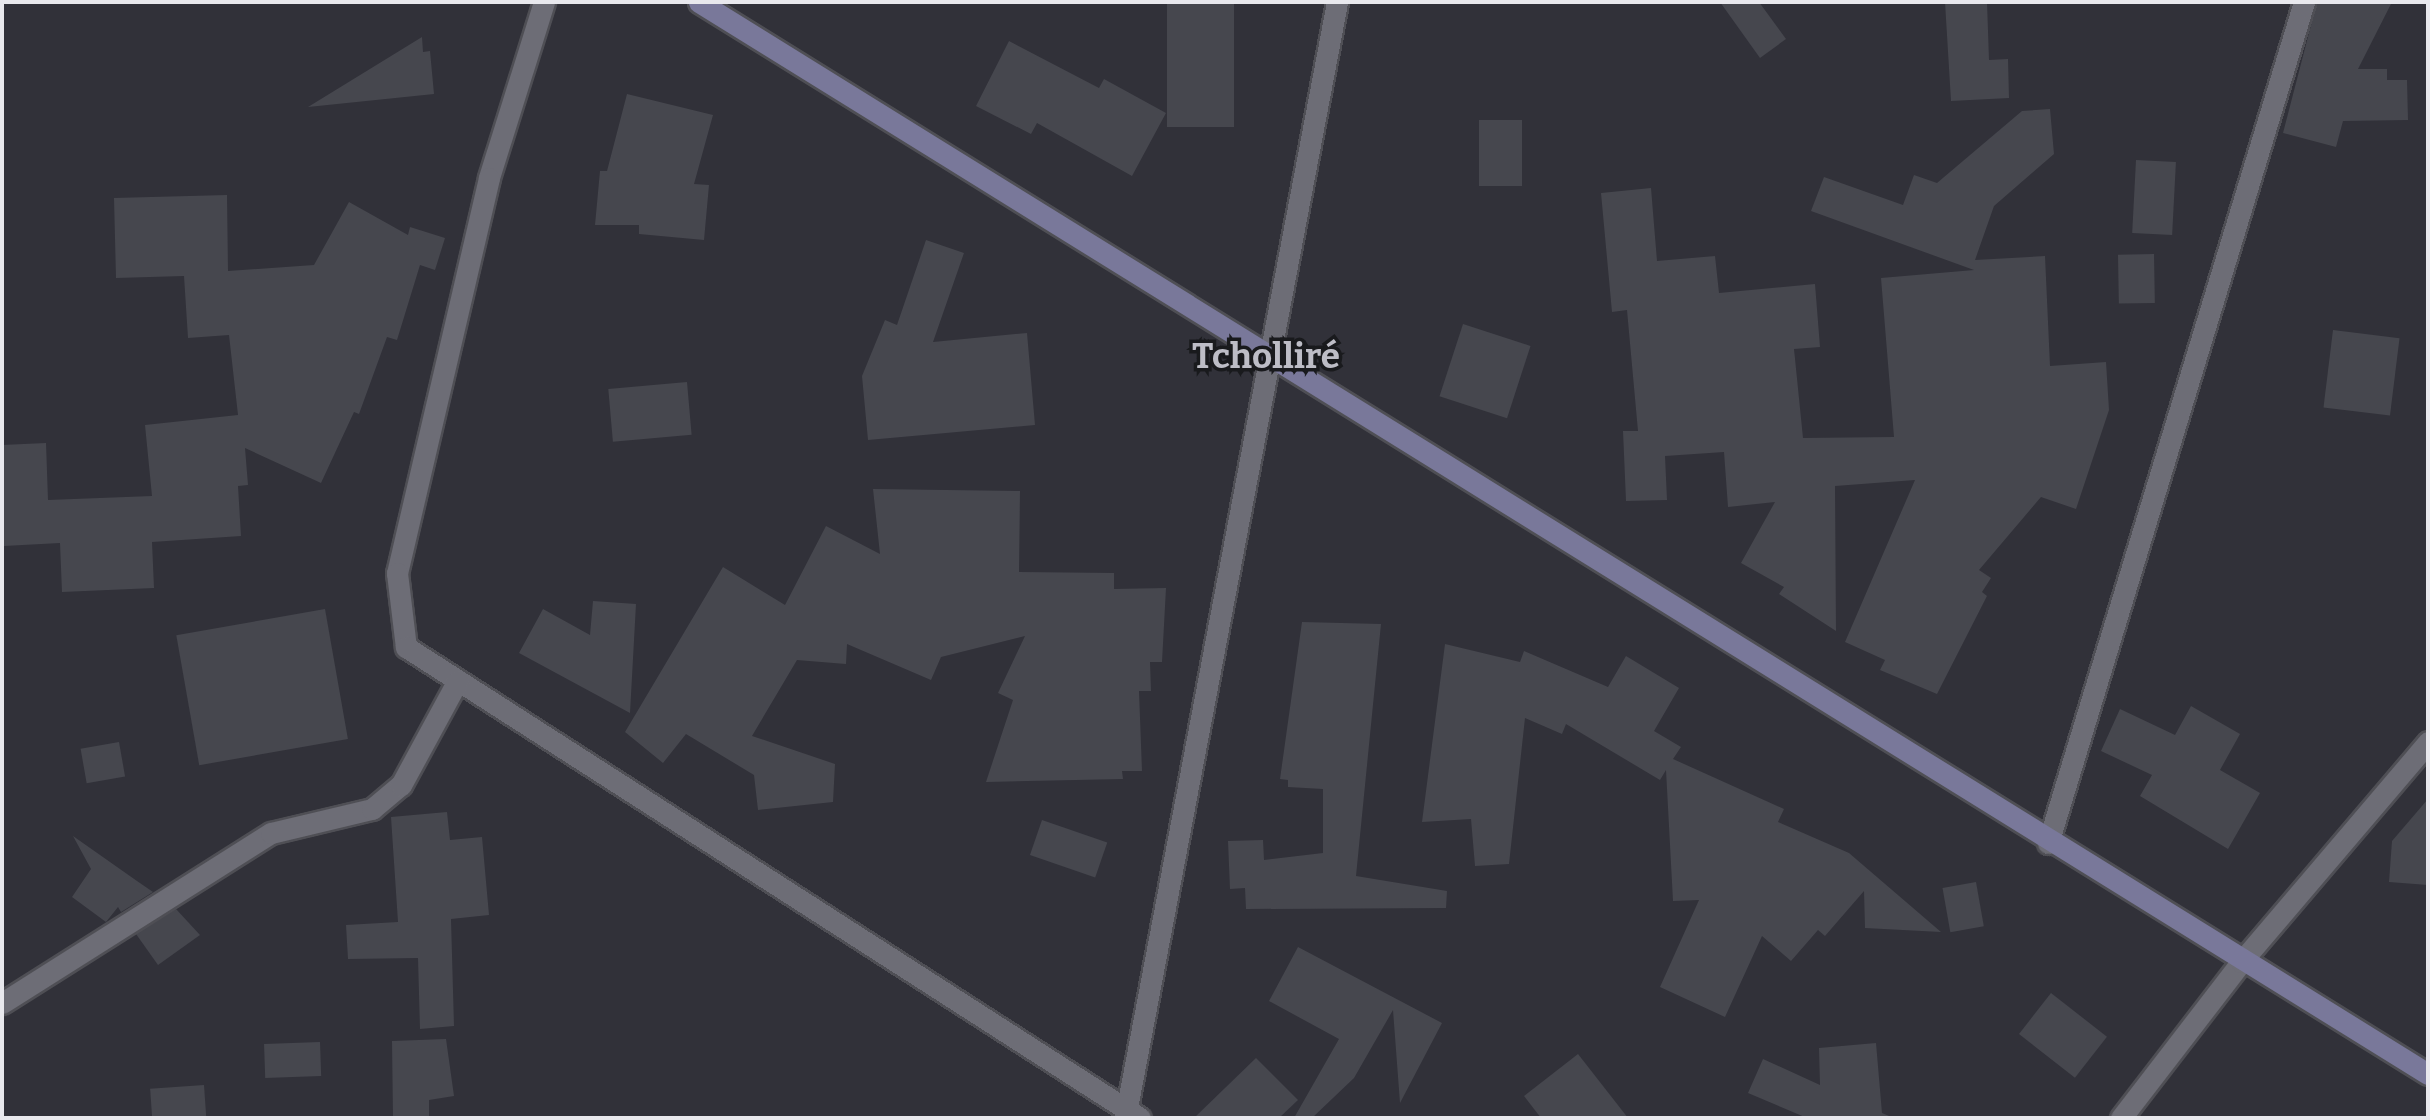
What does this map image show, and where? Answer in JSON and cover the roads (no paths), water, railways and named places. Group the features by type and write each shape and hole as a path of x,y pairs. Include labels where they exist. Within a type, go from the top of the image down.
{"main road":[{"path":"699,2 2048,843 2428,1073"}],"street":[{"path":"544,2 489,178 397,573 406,648 1131,1115 1266,356 1337,2"},
{"path":"2048,843 2304,2"},
{"path":"2,1003 271,833 372,809 401,785 457,680"},
{"path":"2121,1118 2241,962 2428,742"}],"district":[{"name":"Tcholliré","path":"1266,356"}]}
